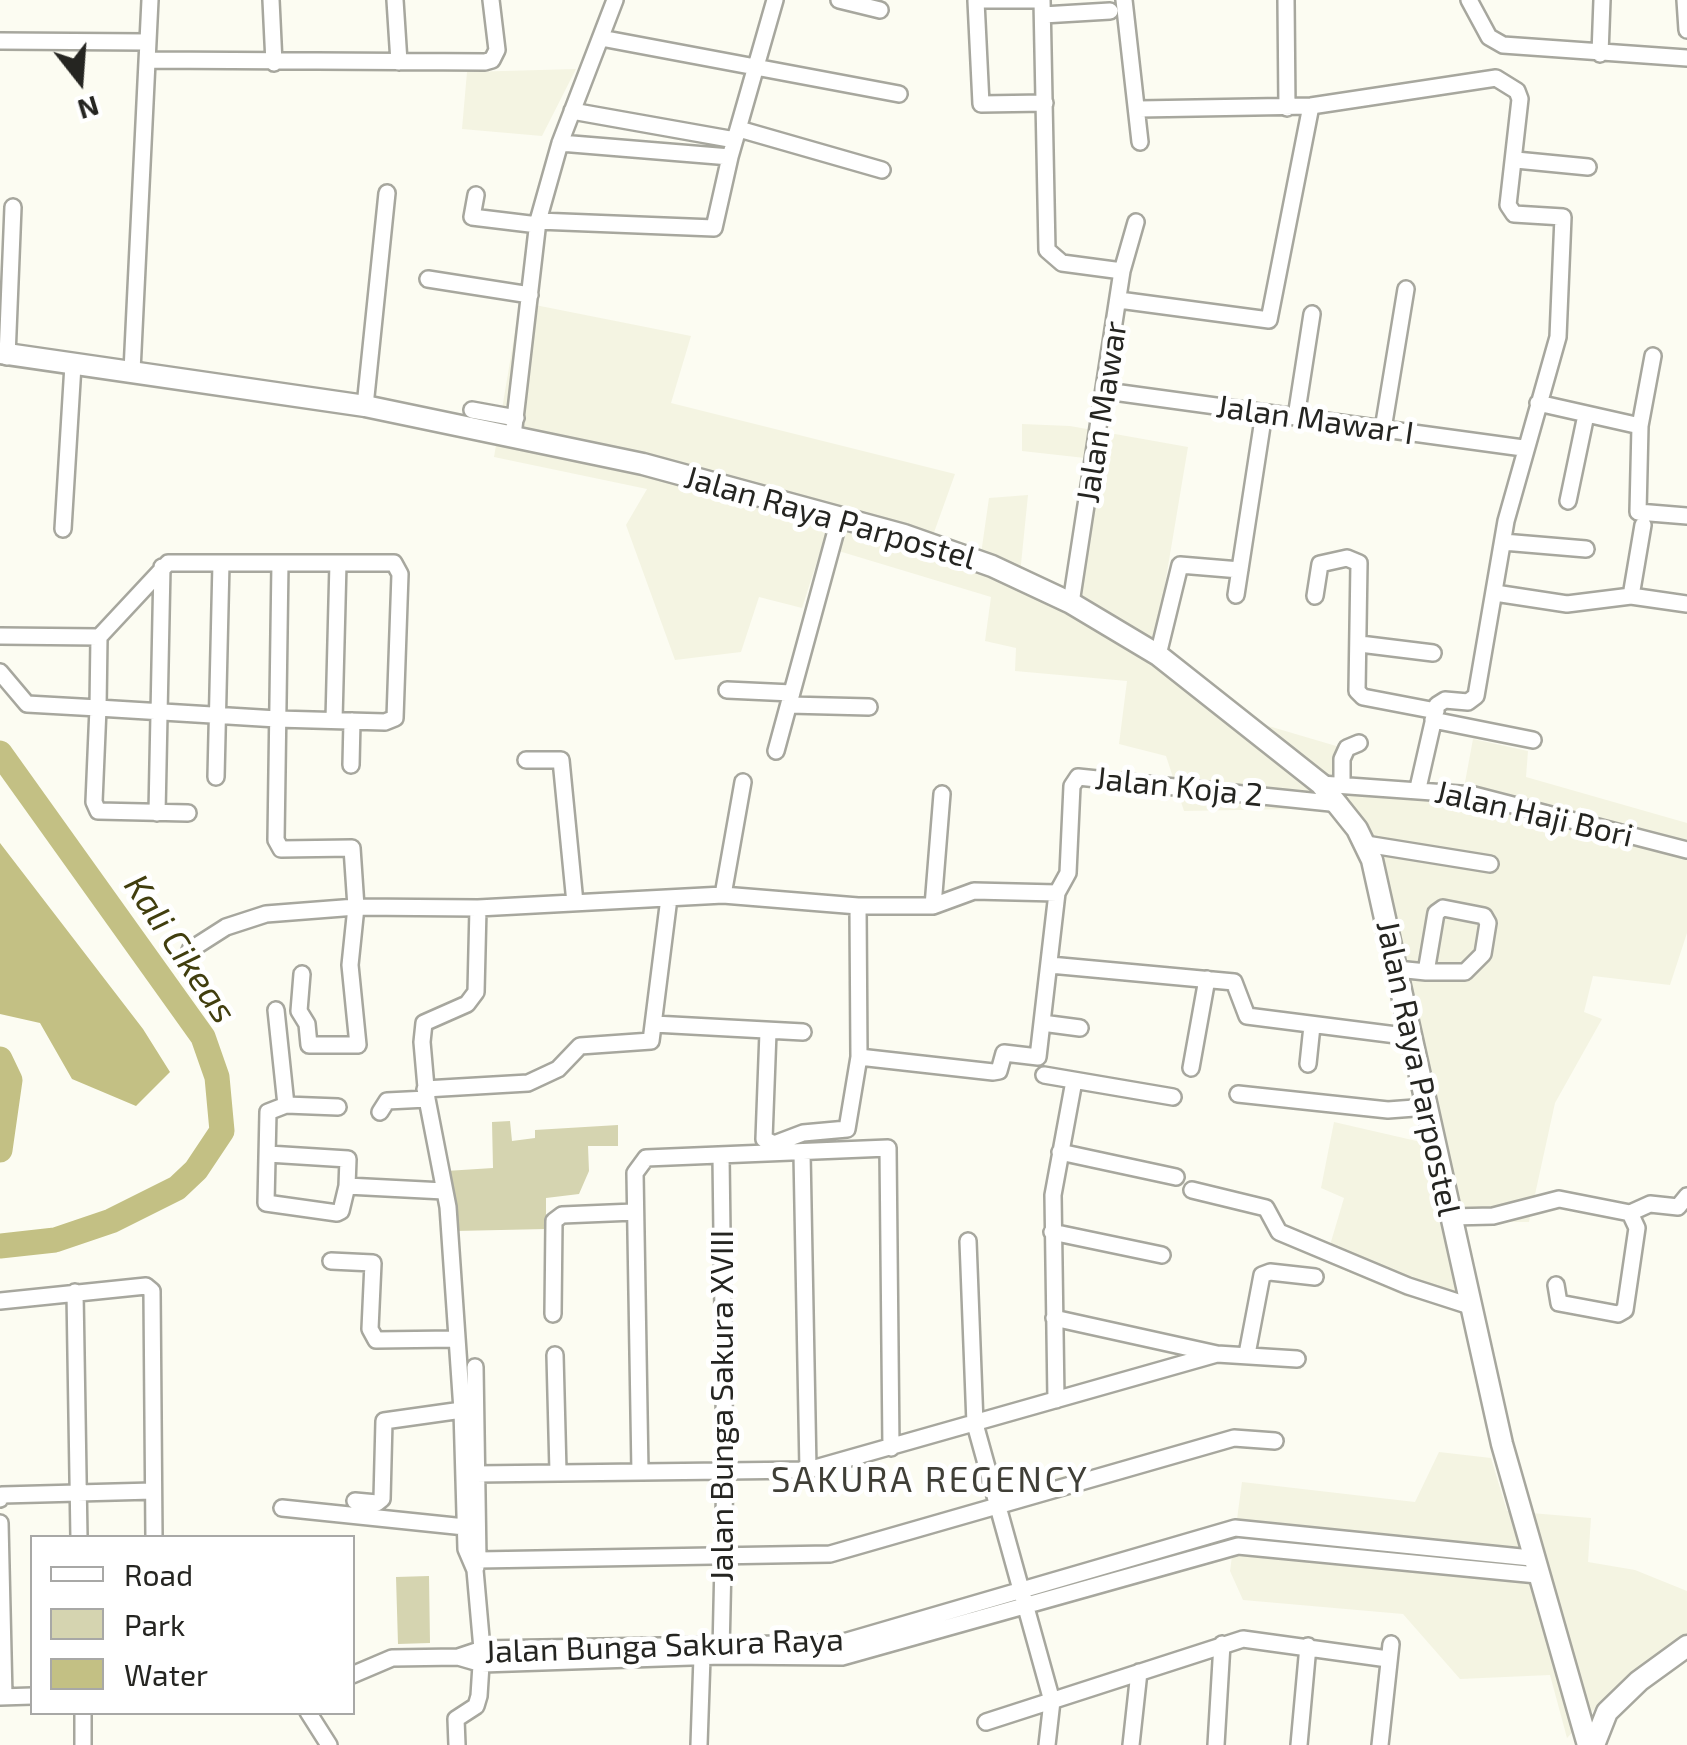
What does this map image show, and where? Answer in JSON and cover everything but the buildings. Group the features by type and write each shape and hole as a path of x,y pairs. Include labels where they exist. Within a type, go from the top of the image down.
{"main road":[{"name":"Jalan Raya Parpostel","path":"4,355 514,427 840,516 992,566 1072,603 1158,655 1334,791 1366,844 1397,968 1470,1306 1534,1566 1591,1745"},
{"path":"1591,1745 1608,1712 1639,1681 1687,1646"}],"street":[{"path":"132,371 150,0"},
{"path":"271,0 274,63"},
{"path":"395,0 398,62"},
{"path":"148,60 492,60 497,50 491,0"},
{"path":"472,410 514,427 538,223 560,143 615,0"},
{"path":"476,195 472,217 714,228 776,0"},
{"path":"839,0 880,10"},
{"path":"1124,0 1140,142"},
{"path":"1286,0 1286,108"},
{"path":"1469,0 1489,37 1503,45 1687,58"},
{"path":"1600,54 1602,0"},
{"path":"1685,0 1687,30"},
{"path":"1046,104 980,104 976,1 1110,12"},
{"path":"1043,5 1044,232 1048,250 1062,263 1122,271"},
{"path":"601,38 899,94"},
{"path":"0,41 146,42"},
{"path":"1496,78 1503,45"},
{"path":"1138,109 1311,106 1496,78 1517,92 1520,99 1510,211 1560,215 1564,220 1558,337 1523,448 1476,696 1468,702 1440,701 1418,788"},
{"path":"1119,300 1269,320 1311,106"},
{"path":"572,111 737,134 882,170"},
{"path":"560,143 730,158"},
{"path":"1516,160 1588,167"},
{"path":"365,406 387,193"},
{"path":"4,355 13,207"},
{"name":"Jalan Mawar","path":"1072,603 1122,271 1136,222"},
{"path":"428,279 530,295"},
{"path":"1383,429 1406,289"},
{"path":"1296,417 1312,314"},
{"path":"1653,356 1640,426 1638,512 1687,516"},
{"path":"62,529 73,365"},
{"name":"Jalan Mawar I","path":"1106,390 1523,448"},
{"path":"1538,403 1640,426"},
{"path":"1236,595 1264,412"},
{"path":"1568,501 1586,415"},
{"path":"776,752 840,516"},
{"path":"1631,596 1643,525"},
{"path":"1503,542 1586,549"},
{"path":"1316,596 1320,564 1347,558 1359,563 1359,694 1534,740"},
{"path":"0,672 28,704 98,708 159,714 385,722 399,713 400,574 394,564 168,562 100,637 98,708 96,808 104,813 188,812"},
{"path":"216,777 221,562"},
{"path":"280,563 276,840 281,849 352,848 356,907 350,965 358,1045 309,1045 307,1024 299,1012 302,974"},
{"path":"334,720 338,563"},
{"path":"1158,655 1180,564 1240,570"},
{"path":"158,813 162,567"},
{"path":"1495,593 1567,604 1631,596 1687,604"},
{"path":"0,636 100,637"},
{"path":"1360,644 1433,654"},
{"path":"727,690 869,707"},
{"path":"351,765 352,721"},
{"path":"1334,791 1347,748 1359,743"},
{"path":"526,760 561,760 575,903"},
{"name":"Jalan Koja 2","path":"1057,892 1068,872 1072,786 1078,777 1334,791"},
{"path":"723,896 743,782"},
{"name":"Jalan Haji Bori","path":"1334,791 1418,788 1474,795 1687,850"},
{"path":"933,906 942,794"},
{"path":"1366,844 1490,864"},
{"path":"190,950 226,927 266,914 356,907 478,908 723,896 858,906 933,906 974,891 1057,892 1038,1057 1004,1053 999,1071 993,1072 859,1056"},
{"path":"380,1112 387,1101 528,1083 558,1069 580,1046 651,1041 669,898"},
{"path":"768,1032 764,1139 774,1144 803,1132 847,1129 859,1056 858,906"},
{"path":"476,1565 466,1549 462,1410 444,1191 426,1094 424,1023 467,1004 476,992 478,908"},
{"path":"1397,968 1426,972 1465,972 1478,963 1488,923 1484,916 1442,908 1436,914 1426,972"},
{"path":"1050,965 1234,982 1247,1016 1412,1037"},
{"path":"1192,1068 1207,979"},
{"path":"276,1010 286,1104"},
{"path":"1042,1023 1080,1028"},
{"path":"654,1024 803,1032"},
{"path":"1308,1064 1312,1026"},
{"path":"1044,1076 1173,1097"},
{"path":"1056,1400 1052,1232 1060,1152 1074,1081"},
{"path":"1238,1094 1388,1110 1428,1108"},
{"path":"268,1154 350,1160 341,1211 269,1204 266,1200 268,1112 286,1104 338,1106"},
{"path":"640,1472 634,1212 635,1173 646,1158 888,1148 892,1448"},
{"path":"1060,1152 1176,1177"},
{"path":"802,1153 808,1470"},
{"name":"Jalan Bunga Sakura XVIII","path":"721,1156 725,1471 721,1649"},
{"path":"347,1186 444,1191"},
{"path":"1192,1190 1262,1206 1279,1232 1408,1286 1470,1306"},
{"path":"1451,1217 1493,1216 1559,1199 1630,1213 1650,1204 1678,1207 1687,1196"},
{"path":"553,1314 554,1220 562,1214 634,1212"},
{"path":"1556,1285 1559,1303 1618,1314 1625,1310 1637,1228 1630,1213"},
{"path":"1052,1232 1162,1255"},
{"path":"968,1241 975,1424 1052,1701 1048,1745"},
{"path":"331,1261 373,1263 370,1329 376,1340 454,1340"},
{"path":"1247,1354 1262,1276 1270,1272 1316,1277"},
{"path":"0,1301 146,1286 152,1290 154,1535"},
{"path":"76,1292 79,1535"},
{"path":"1054,1318 1217,1354 1297,1360"},
{"path":"476,1474 808,1470 1217,1354"},
{"path":"554,1355 558,1472"},
{"path":"457,1745 456,1719 476,1706 482,1656 476,1565 475,1367"},
{"path":"355,1500 378,1503 382,1498 384,1421 462,1410"},
{"path":"476,1565 830,1554 1234,1438 1275,1441"},
{"path":"0,1499 2,1495 153,1491"},
{"path":"282,1508 464,1527"},
{"path":"0,1523 2,1697 30,1696"},
{"name":"Jalan Bunga Sakura Raya","path":"355,1674 392,1658 721,1649 842,1657 1235,1528 1264,1528 1400,1551 1534,1566"},
{"path":"1264,1528 1264,1546"},
{"name":"Jalan Bunga Sakura Raya","path":"1023,1597 1238,1546 1400,1551"},
{"path":"986,1722 1244,1639 1389,1651 1380,1745"},
{"path":"1216,1745 1222,1644"},
{"path":"1299,1745 1308,1646"},
{"name":"Jalan Bunga Sakura Raya","path":"482,1656 702,1657 721,1649"},
{"path":"699,1745 702,1657"},
{"path":"1132,1745 1138,1672"},
{"path":"83,1715 83,1745"},
{"path":"310,1715 329,1745"}],"shaded area":[{"path":"576,69 542,136 462,129 467,72"},
{"path":"520,302 691,336 671,403 955,474 932,538 981,554 989,498 1028,495 1019,584 1068,605 1085,458 1022,451 1022,424 1070,426 1188,447 1154,650 1248,720 1343,748 1346,786 1463,793 1473,739 1528,751 1526,777 1687,823 1687,933 1670,985 1593,976 1584,1012 1602,1019 1555,1103 1529,1222 1447,1222 1467,1306 1407,1297 1325,1262 1344,1198 1321,1188 1334,1122 1434,1145 1374,855 1347,808 1184,811 1166,756 1119,744 1127,681 1015,671 1016,648 985,641 991,597 822,546 802,608 759,597 741,652 675,660 626,525 647,489 494,457"},
{"path":"1439,1452 1491,1458 1507,1511 1591,1518 1588,1562 1635,1570 1687,1591 1687,1638 1614,1688 1567,1738 1550,1675 1460,1679 1403,1614 1243,1600 1230,1571 1242,1482 1415,1502"}],"green space":[{"path":"510,1121 512,1141 535,1138 535,1130 618,1125 618,1146 588,1146 589,1171 579,1194 546,1198 546,1229 455,1231 446,1171 493,1168 492,1122"},
{"path":"429,1576 430,1643 398,1644 396,1577"}],"water":[{"path":"0,843 143,1029 170,1072 136,1106 72,1079 40,1023 0,1014"}],"waterway":[{"name":"Kali Cikeas","path":"0,753 203,1037 217,1077 222,1131 196,1170 177,1188 111,1221 55,1240 0,1246"},
{"path":"0,1059 10,1080 0,1150"}],"district":[{"name":"SAKURA REGENCY","path":"930,1480"}]}
